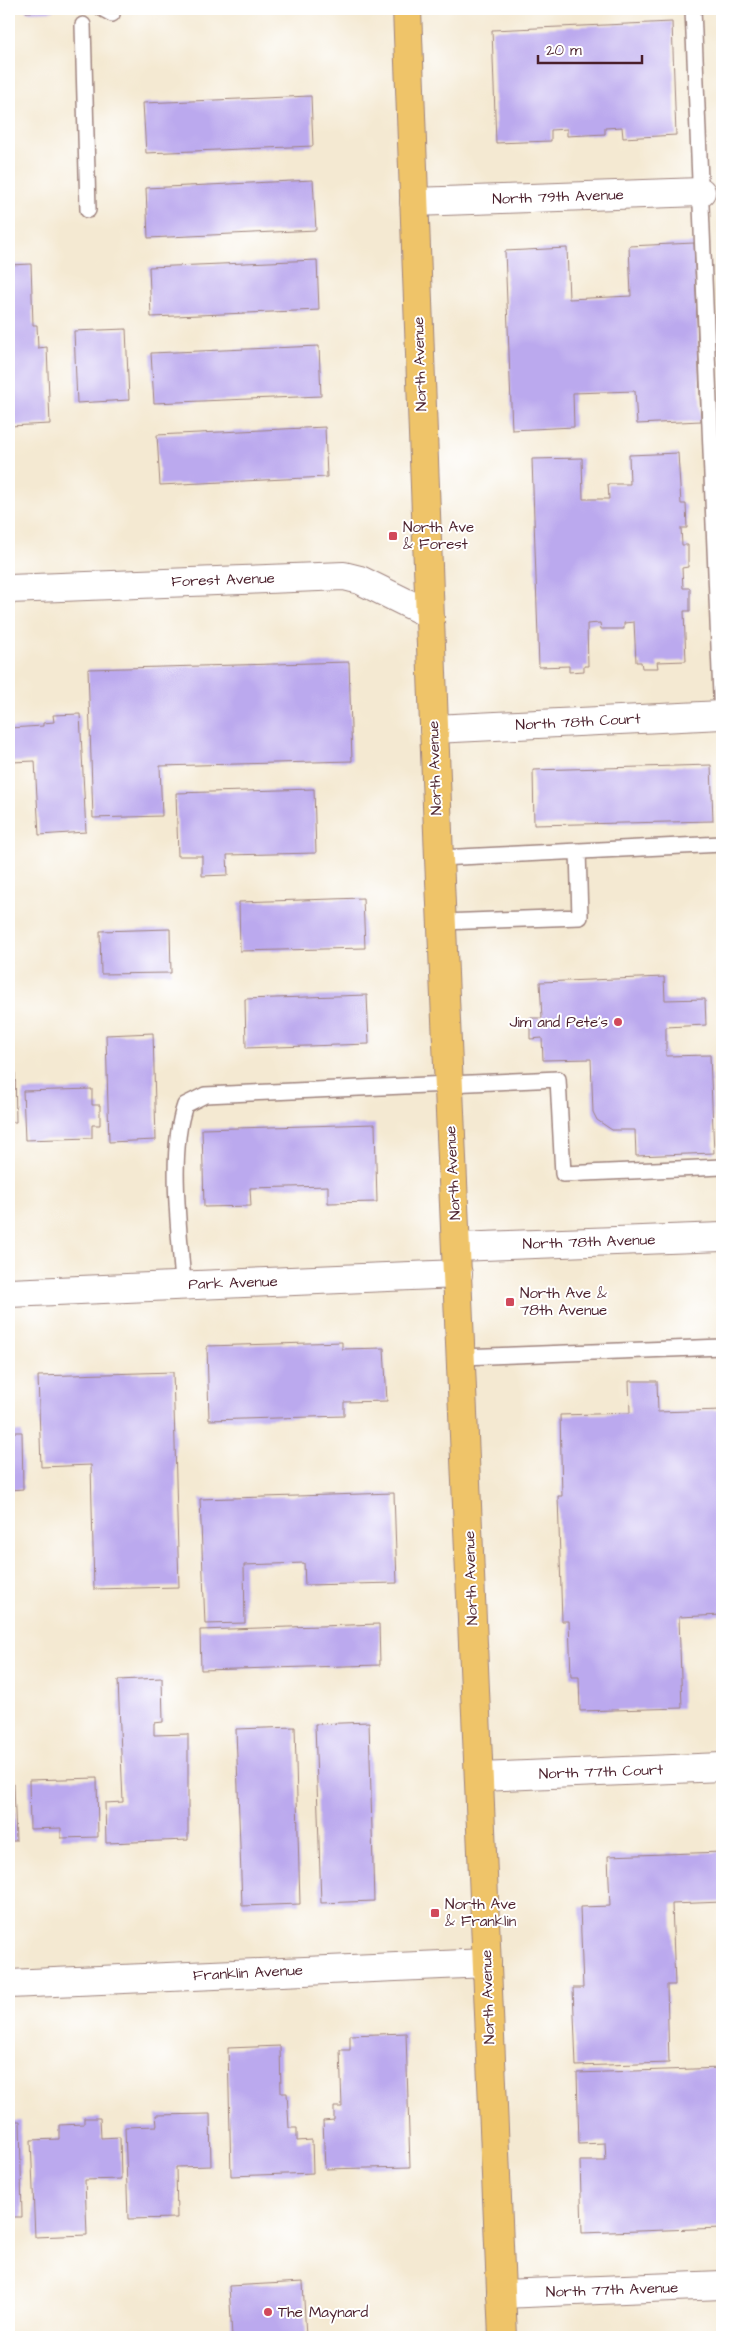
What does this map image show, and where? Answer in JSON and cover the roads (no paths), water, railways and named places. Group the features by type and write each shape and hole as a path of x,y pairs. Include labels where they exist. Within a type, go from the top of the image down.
{"main road":[{"name":"North Avenue","path":"407,9 439,858 503,2337"}],"street":[{"name":"North 79th Avenue","path":"414,202 701,192"},
{"name":"Forest Avenue","path":"9,589 344,576 360,580 429,614"},
{"name":"North 78th Court","path":"434,729 722,716"},
{"name":"North 78th Avenue","path":"457,1260 722,1237"},
{"name":"Park Avenue","path":"9,1293 183,1285 457,1260"},
{"name":"North 77th Court","path":"480,1777 722,1767"},
{"name":"Franklin Avenue","path":"9,1984 487,1963"},
{"name":"North 77th Avenue","path":"501,2294 722,2285"}],"lane":[{"path":"693,9 701,192 717,454 722,720"},
{"path":"83,26 88,210"},
{"path":"439,858 722,844"},
{"path":"442,922 580,917 578,851"},
{"path":"183,1285 176,1154 178,1125 185,1105 205,1096 558,1079 563,1174 722,1167"},
{"path":"461,1356 722,1347"}],"place":[{"name":"North Ave & Forest","path":"393,536"},
{"name":"Jim and Pete's","path":"618,1022"},
{"name":"North Ave & 78th Avenue","path":"510,1302"},
{"name":"North Ave & Franklin","path":"435,1913"},
{"name":"The Maynard","path":"268,2312"}]}
